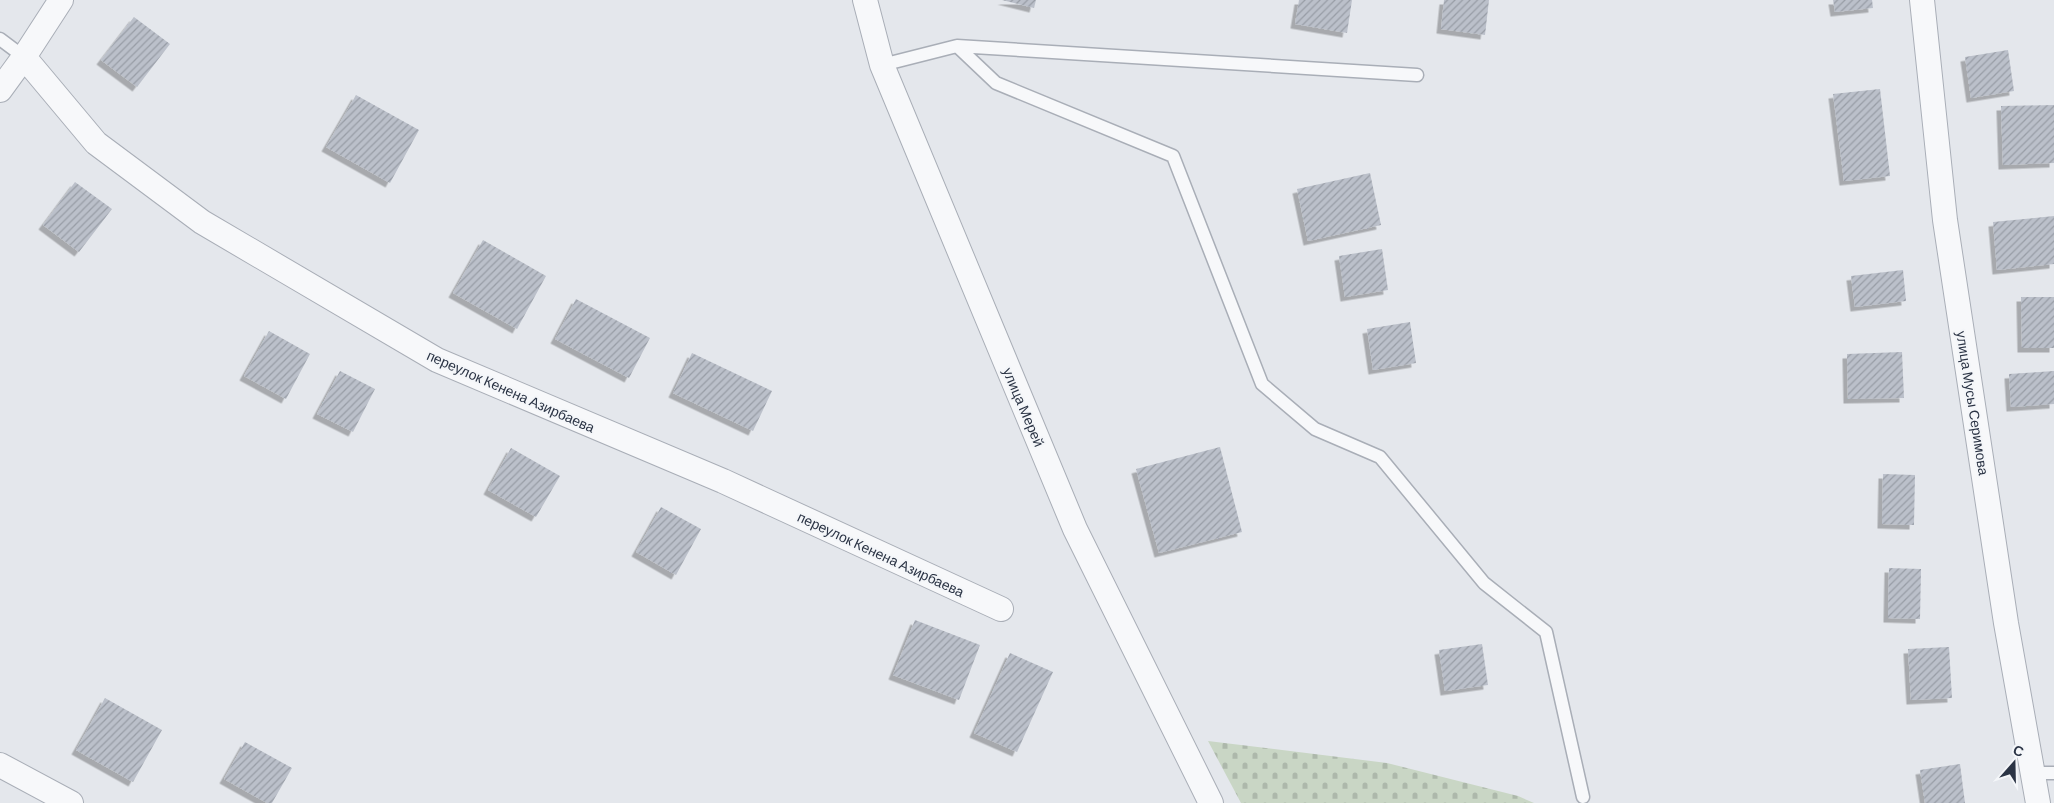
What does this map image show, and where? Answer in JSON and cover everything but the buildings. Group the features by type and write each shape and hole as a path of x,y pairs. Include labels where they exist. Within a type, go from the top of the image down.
{"street":[{"path":"0,90 24,57 60,0"},
{"name":"улица Мерей","path":"865,0 882,65 1075,529 1211,803"},
{"name":"улица Мусы Серимова","path":"1922,0 1945,220 2006,623 2044,773 2038,803"},
{"name":"переулок Кенена Азирбаева","path":"24,57 96,143 202,222 436,360 722,481 1001,609"},
{"path":"0,765 70,803"}],"lane":[{"path":"0,39 24,57"},
{"path":"957,46 996,83 1173,156 1262,384 1315,429 1380,457 1484,583 1546,632 1583,796"},
{"path":"882,65 957,46 1417,75"}],"green space":[{"path":"1208,741 1387,763 1518,796 1534,803 1241,803"}]}
